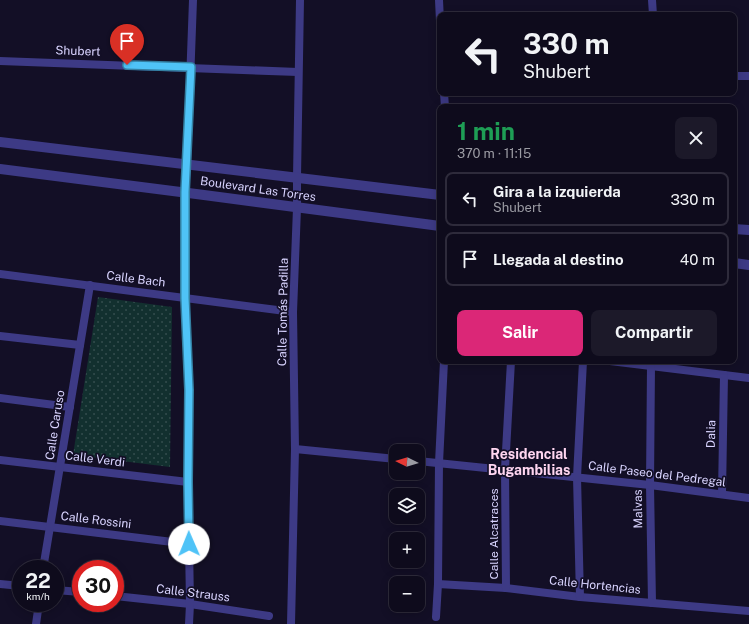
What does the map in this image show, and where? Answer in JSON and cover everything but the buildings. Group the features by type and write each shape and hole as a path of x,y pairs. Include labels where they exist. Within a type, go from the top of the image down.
{"street":[{"path":"188,624 190,604 188,482 189,390 185,298 185,192 193,0"},
{"name":"Calle Tomás Padilla","path":"291,624 295,448 293,312 297,208 300,0"},
{"path":"439,0 440,12"},
{"path":"652,0 653,12"},
{"name":"Shubert","path":"0,60 298,72"},
{"path":"737,76 749,76"},
{"name":"Boulevard Las Torres","path":"0,142 437,195"},
{"name":"Boulevard Las Torres","path":"0,169 437,226"},
{"path":"737,229 749,230"},
{"path":"737,263 749,265"},
{"name":"Calle Bach","path":"0,274 293,312"},
{"name":"Calle Caruso","path":"45,560 90,286"},
{"path":"0,336 80,345"},
{"path":"436,617 438,584 439,463 444,364"},
{"name":"Calle Alcatraces","path":"506,588 505,469 512,364"},
{"path":"580,597 577,477 583,364"},
{"path":"641,364 749,378"},
{"name":"Malvas","path":"651,365 650,485 652,603"},
{"name":"Dalia","path":"722,494 724,375"},
{"path":"0,398 70,407"},
{"path":"295,448 389,458"},
{"name":"Calle Verdi","path":"0,460 188,482"},
{"name":"Calle Paseo del Pedregal","path":"425,462 650,485 749,498"},
{"name":"Calle Rossini","path":"0,521 189,544"},
{"path":"0,584 12,585"},
{"name":"Calle Hortencias","path":"438,584 506,588 580,597 749,611"},
{"name":"Calle Strauss","path":"124,597 190,604 269,616"},
{"path":"36,624 37,612"}],"green space":[{"path":"98,297 172,307 170,467 73,455"}],"district":[{"name":"Residencial Bugambilias","path":"529,462"}],"route":[{"path":"127,65 191,67 185,192 185,298 189,390 189,544"}]}
